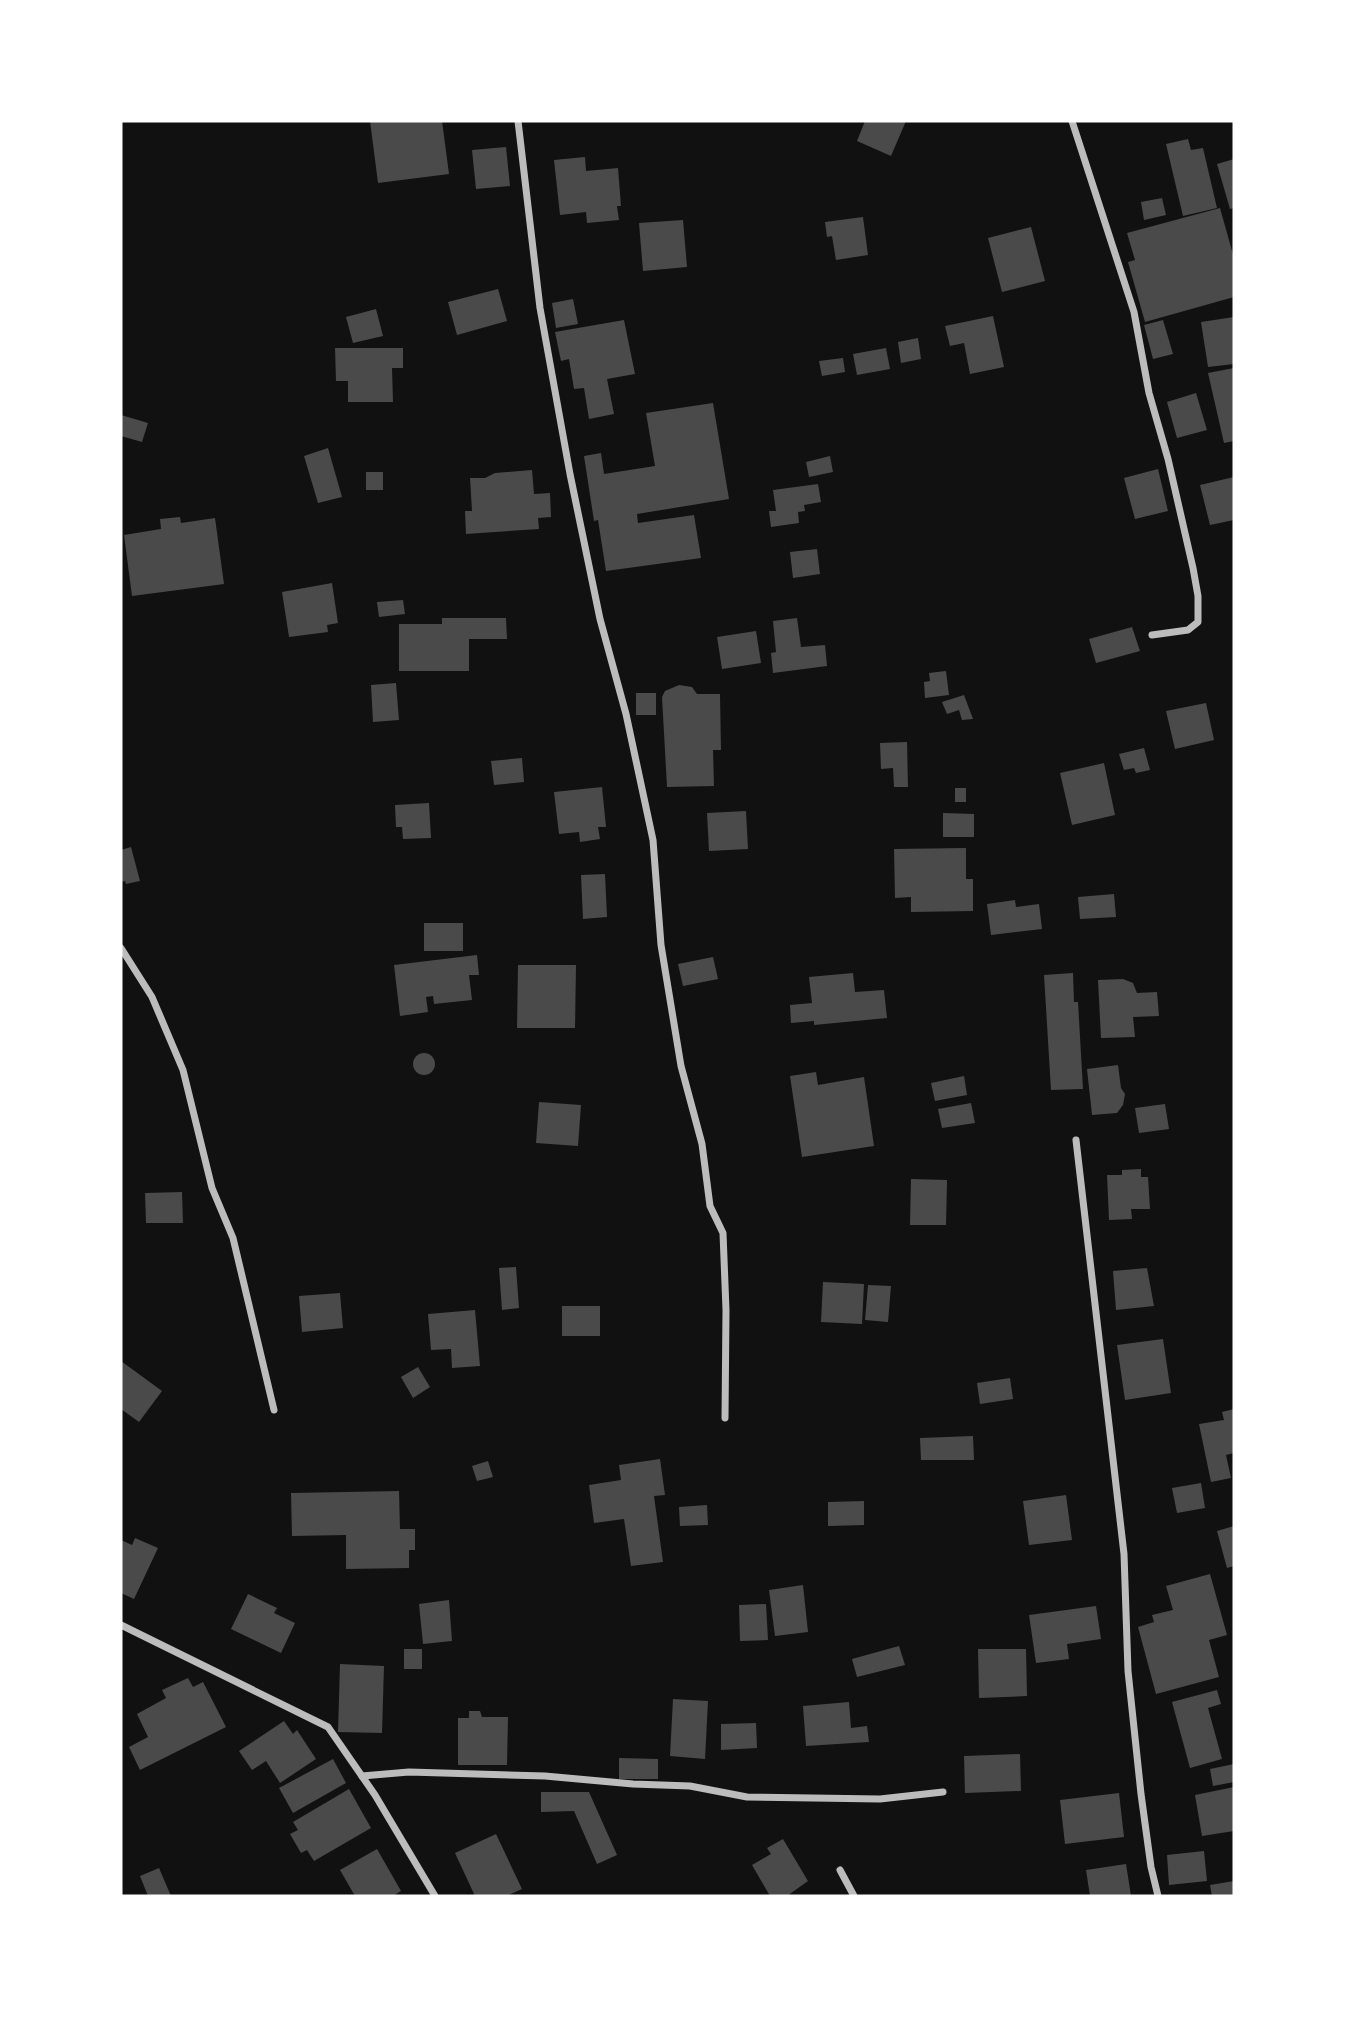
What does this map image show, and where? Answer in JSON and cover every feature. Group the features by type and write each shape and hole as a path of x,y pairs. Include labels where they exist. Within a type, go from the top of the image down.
{"street":[{"path":"518,121 540,308 568,461 600,619 626,715 653,840 661,945 681,1066 702,1144 710,1206 723,1233 726,1310 725,1418"},
{"path":"1072,121 1134,312 1149,393 1168,459 1198,596 1198,622 1188,629 1152,635"},
{"path":"121,948 152,997 183,1070 212,1188 233,1238 274,1410"},
{"path":"1076,1140 1124,1554 1128,1671 1141,1794 1151,1867 1158,1896"},
{"path":"121,1625 328,1727 362,1776 435,1896"},
{"path":"362,1776 409,1772 545,1776 690,1786 747,1797 880,1799 943,1792"},
{"path":"841,1870 854,1896"}],"building":[{"path":"370,121 442,121 449,174 378,183"},
{"path":"865,121 906,121 891,156 857,141"},
{"path":"1188,139 1191,150 1203,148 1217,208 1183,216 1166,144"},
{"path":"506,147 510,186 476,189 472,150"},
{"path":"585,157 586,171 618,168 621,206 617,206 619,220 587,223 586,212 560,215 554,160"},
{"path":"1234,159 1234,208 1230,209 1217,164"},
{"path":"1162,198 1166,215 1144,220 1141,202"},
{"path":"1220,208 1234,258 1234,297 1145,322 1128,262 1135,260 1127,233"},
{"path":"863,217 868,255 836,260 832,236 827,237 825,222"},
{"path":"683,220 687,267 643,271 639,223"},
{"path":"1031,227 1045,281 1002,292 988,238"},
{"path":"498,289 507,321 457,335 448,302"},
{"path":"573,299 578,324 556,328 552,303"},
{"path":"376,309 383,336 353,343 346,317"},
{"path":"993,316 1004,367 970,374 964,343 950,346 945,326"},
{"path":"1234,317 1234,364 1208,367 1201,322"},
{"path":"624,320 635,374 607,379 614,414 589,419 584,388 574,389 569,359 561,361 555,332"},
{"path":"1163,320 1173,354 1153,359 1144,325"},
{"path":"918,338 921,359 901,363 898,342"},
{"path":"335,348 403,348 403,368 392,368 393,402 348,402 348,381 336,381"},
{"path":"886,348 890,369 857,375 853,354"},
{"path":"843,358 845,372 822,376 819,361"},
{"path":"1234,368 1234,441 1224,443 1208,373"},
{"path":"1196,393 1207,430 1177,438 1167,402"},
{"path":"713,403 729,499 637,514 638,523 694,515 701,558 606,571 598,520 594,521 584,456 601,453 604,474 655,466 646,413"},
{"path":"121,415 148,423 142,442 121,436"},
{"path":"328,448 342,497 318,503 304,456"},
{"path":"830,456 833,472 809,477 806,462"},
{"path":"1158,469 1168,511 1135,519 1124,478"},
{"path":"532,470 534,494 550,493 551,517 538,518 539,529 466,534 465,511 472,511 470,478"},
{"path":"366,472 383,472 383,490 366,490"},
{"path":"1234,477 1234,520 1210,525 1200,485"},
{"path":"818,484 821,502 804,505 805,511 798,512 799,523 771,527 769,511 776,511 773,490"},
{"path":"180,517 181,523 215,518 224,584 132,596 124,535 161,529 160,519"},
{"path":"817,549 820,574 793,578 790,552"},
{"path":"332,583 338,623 327,625 328,632 289,637 282,592"},
{"path":"403,600 405,614 379,617 377,602"},
{"path":"442,618 506,618 507,639 469,639 469,671 399,671 399,624 442,624"},
{"path":"797,618 801,647 825,645 827,666 773,673 771,653 776,652 773,621"},
{"path":"1132,627 1140,651 1096,663 1089,639"},
{"path":"756,631 761,663 722,669 717,637"},
{"path":"946,671 949,695 925,698 924,682 930,681 929,673"},
{"path":"396,683 399,720 373,722 371,685"},
{"path":"679,685 692,687 697,694 720,694 721,750 713,750 714,786 667,787 662,697 665,691"},
{"path":"636,693 656,693 656,715 636,715"},
{"path":"964,695 973,719 962,720 959,710 947,714 942,702"},
{"path":"1206,703 1214,740 1175,749 1166,711"},
{"path":"907,742 908,787 894,787 893,768 881,769 880,743"},
{"path":"1144,748 1150,770 1136,773 1134,768 1124,770 1119,754"},
{"path":"522,758 524,782 494,785 491,761"},
{"path":"1104,763 1115,815 1072,825 1060,773"},
{"path":"602,787 606,827 598,827 600,839 580,842 579,832 559,834 554,792"},
{"path":"955,788 966,788 966,802 955,802"},
{"path":"429,803 431,838 403,839 402,827 396,827 395,805"},
{"path":"746,811 748,849 709,851 707,813"},
{"path":"943,813 974,814 974,837 943,837"},
{"path":"131,847 140,881 126,884 125,881 121,882 121,850"},
{"path":"966,848 966,879 973,879 973,911 911,912 911,897 895,898 894,849"},
{"path":"605,874 607,917 583,919 581,875"},
{"path":"1114,894 1116,917 1080,919 1078,897"},
{"path":"1015,900 1016,907 1039,904 1042,929 991,935 987,904"},
{"path":"424,923 463,923 463,951 424,951"},
{"path":"477,955 479,975 469,975 472,1000 434,1004 433,996 426,997 428,1012 400,1016 394,965"},
{"path":"713,957 718,979 683,986 678,964"},
{"path":"518,965 576,965 575,1028 517,1028"},
{"path":"853,973 855,992 884,990 887,1018 814,1025 814,1021 791,1023 790,1005 812,1003 809,977"},
{"path":"1073,973 1074,1002 1078,1002 1083,1089 1051,1090 1044,975"},
{"path":"1123,979 1133,983 1137,993 1157,992 1159,1016 1133,1017 1135,1037 1101,1038 1098,980"},
{"path":"424,1053 432,1056 435,1064 432,1072 424,1075 416,1072 413,1064 416,1056"},
{"path":"1118,1065 1121,1088 1125,1094 1123,1105 1117,1113 1092,1115 1087,1069"},
{"path":"816,1072 818,1085 864,1077 874,1146 802,1157 790,1076"},
{"path":"964,1076 967,1095 935,1101 931,1083"},
{"path":"539,1102 581,1105 578,1146 536,1143"},
{"path":"971,1103 975,1123 942,1128 938,1109"},
{"path":"1165,1104 1169,1129 1139,1133 1135,1108"},
{"path":"1141,1169 1141,1177 1148,1177 1150,1209 1131,1209 1132,1219 1109,1220 1107,1175 1122,1175 1122,1170"},
{"path":"911,1179 947,1180 946,1225 910,1225"},
{"path":"182,1192 183,1223 146,1223 145,1193"},
{"path":"516,1267 519,1308 502,1310 499,1268"},
{"path":"1147,1268 1154,1306 1116,1310 1113,1271"},
{"path":"823,1282 864,1284 862,1324 821,1322"},
{"path":"868,1285 891,1286 888,1322 865,1320"},
{"path":"340,1293 343,1328 302,1332 299,1296"},
{"path":"562,1306 600,1306 600,1336 562,1336"},
{"path":"475,1310 480,1366 452,1368 451,1349 431,1350 428,1314"},
{"path":"1163,1339 1171,1393 1125,1400 1117,1345"},
{"path":"121,1361 162,1391 139,1422 121,1409"},
{"path":"418,1367 430,1387 413,1398 401,1377"},
{"path":"1010,1378 1013,1399 980,1404 977,1383"},
{"path":"1234,1409 1234,1453 1226,1455 1231,1478 1211,1482 1199,1424 1224,1420 1222,1412"},
{"path":"973,1436 974,1460 921,1460 920,1438"},
{"path":"660,1459 665,1495 654,1496 663,1562 631,1566 624,1519 594,1523 589,1485 621,1480 619,1465"},
{"path":"488,1461 493,1477 477,1481 472,1466"},
{"path":"1201,1483 1205,1508 1177,1513 1172,1488"},
{"path":"399,1491 400,1529 415,1529 415,1550 409,1550 409,1568 346,1569 346,1535 292,1536 291,1493"},
{"path":"1066,1495 1072,1540 1029,1545 1023,1501"},
{"path":"864,1501 864,1525 828,1526 828,1502"},
{"path":"707,1505 708,1525 680,1526 679,1507"},
{"path":"1234,1526 1234,1566 1227,1568 1217,1531"},
{"path":"135,1538 158,1548 134,1599 121,1593 121,1540 132,1545"},
{"path":"1210,1574 1227,1635 1209,1640 1219,1677 1156,1694 1138,1627 1154,1622 1152,1615 1173,1610 1166,1586"},
{"path":"803,1585 808,1632 775,1636 769,1590"},
{"path":"248,1594 277,1608 274,1613 295,1623 281,1653 231,1629"},
{"path":"449,1600 452,1641 423,1644 419,1604"},
{"path":"766,1604 768,1640 740,1641 739,1605"},
{"path":"1096,1606 1101,1639 1067,1644 1069,1659 1036,1663 1029,1615"},
{"path":"899,1646 905,1665 857,1677 852,1659"},
{"path":"404,1649 422,1649 422,1669 404,1669"},
{"path":"978,1649 1026,1649 1027,1696 979,1698"},
{"path":"340,1664 384,1666 382,1733 338,1732"},
{"path":"188,1678 193,1687 203,1682 226,1727 140,1770 129,1747 148,1737 137,1714 166,1698 162,1690"},
{"path":"1217,1690 1221,1704 1208,1708 1222,1759 1190,1768 1172,1702"},
{"path":"673,1699 708,1701 705,1759 670,1756"},
{"path":"849,1702 851,1728 867,1726 869,1742 806,1746 803,1706"},
{"path":"469,1711 480,1711 482,1717 508,1717 507,1765 458,1765 458,1718 469,1718"},
{"path":"284,1721 293,1734 297,1730 316,1759 280,1783 266,1761 252,1770 239,1751"},
{"path":"756,1723 757,1748 721,1750 721,1724"},
{"path":"1020,1754 1021,1791 965,1793 964,1756"},
{"path":"619,1758 658,1759 658,1779 619,1779"},
{"path":"333,1759 346,1783 293,1813 279,1788"},
{"path":"1234,1764 1234,1782 1213,1786 1210,1769"},
{"path":"1234,1787 1234,1831 1202,1836 1195,1795"},
{"path":"349,1789 371,1828 314,1861 307,1850 301,1853 290,1834 298,1830 293,1822"},
{"path":"541,1792 589,1792 617,1855 597,1864 574,1811 541,1812"},
{"path":"1119,1793 1124,1837 1065,1844 1060,1800"},
{"path":"496,1834 522,1889 506,1896 475,1896 455,1853"},
{"path":"783,1839 808,1881 787,1896 770,1896 752,1865 771,1854 767,1848"},
{"path":"377,1849 401,1891 393,1896 355,1896 340,1870"},
{"path":"1204,1851 1207,1881 1169,1885 1167,1855"},
{"path":"1126,1864 1131,1896 1090,1896 1086,1870"},
{"path":"159,1868 171,1896 148,1896 140,1876"},
{"path":"1234,1881 1234,1896 1212,1896 1210,1885"}]}
